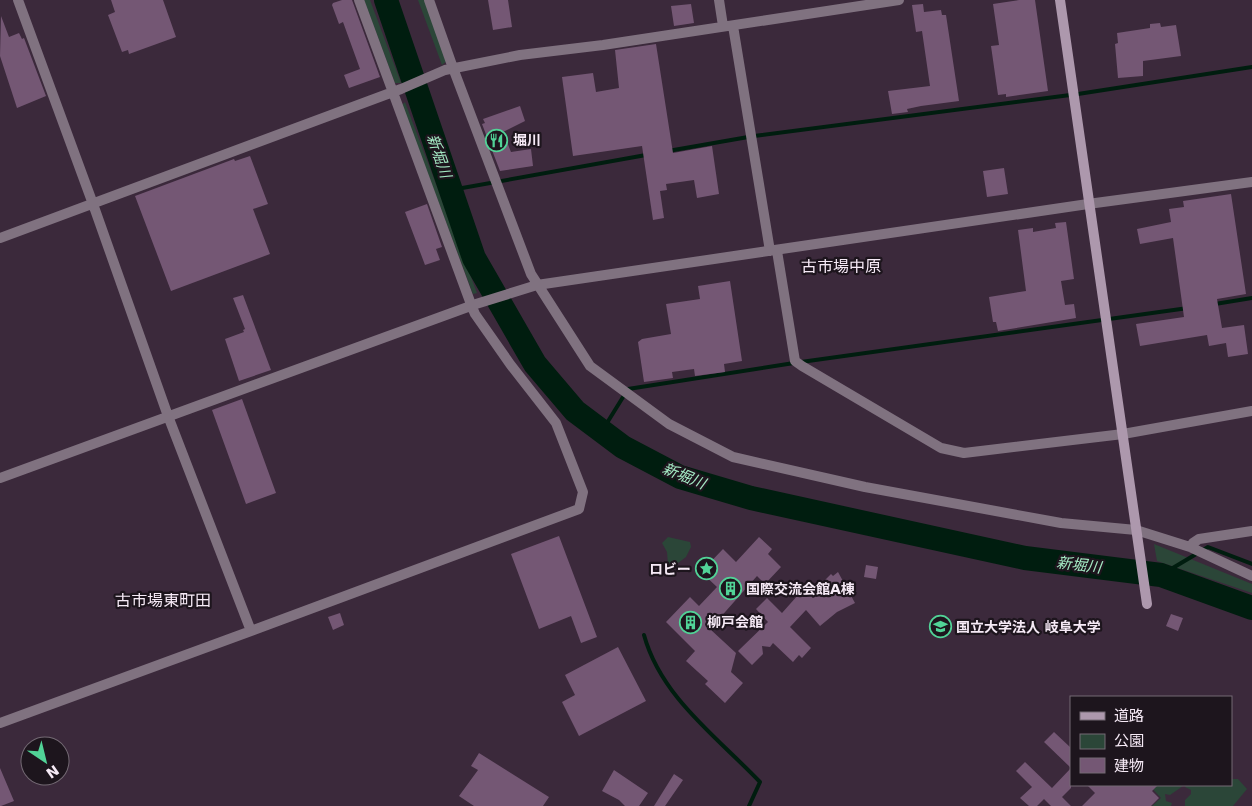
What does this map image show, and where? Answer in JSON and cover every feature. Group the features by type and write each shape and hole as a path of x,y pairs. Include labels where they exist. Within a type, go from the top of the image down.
{"street":[{"path":"18,0 168,416 251,631"},
{"path":"0,722 251,631 579,508 584,492 556,423 510,364 474,306 397,90 359,0"},
{"path":"430,0 449,69 531,274 534,286 590,366 669,424 733,457 865,486 1061,523 1136,534 1190,547 1252,576"},
{"path":"719,0 728,26 795,361 941,448 964,453 1123,434 1252,411"},
{"path":"0,238 449,69 520,55 603,46 899,0"},
{"path":"1060,0 1147,604"},
{"path":"0,478 168,416 534,286 1088,204 1252,182"},
{"path":"1190,547 1193,542 1199,539 1252,531"}],"green space":[{"path":"364,0 370,0 401,83 395,83"},
{"path":"418,0 426,0 448,60 442,65"},
{"path":"405,102 477,293 473,294 402,105"},
{"path":"668,537 690,542 691,547 686,557 674,566 668,564 667,552 662,543"},
{"path":"1154,544 1252,584 1252,593 1157,561"},
{"path":"1232,779 1238,779 1247,789 1233,806 1185,806 1185,800 1191,794 1191,790 1185,787 1232,786"},
{"path":"1150,786 1183,786 1170,795 1165,794 1166,801 1172,803 1171,806 1152,806 1161,798"}],"building":[{"path":"111,0 163,0 176,37 129,54 128,50 122,52 108,15 115,12"},
{"path":"342,0 352,0 380,77 349,88 344,75 360,69 343,22 339,24 332,5"},
{"path":"488,0 508,0 512,27 493,30"},
{"path":"1019,0 1035,0 1048,91 1006,97 1006,94 998,95 991,46 999,45 993,4"},
{"path":"691,4 694,23 674,26 671,6"},
{"path":"923,4 924,12 941,10 942,15 946,15 959,101 921,106 907,109 908,112 892,114 888,91 930,86 922,31 916,32 912,5"},
{"path":"1,16 9,37 19,33 22,39 24,38 46,96 17,108 0,56"},
{"path":"1160,23 1161,27 1176,25 1181,56 1143,61 1143,76 1118,78 1115,44 1118,43 1117,33 1150,28 1150,24"},
{"path":"656,44 673,153 712,146 719,194 697,198 694,180 666,184 667,190 660,191 664,218 653,220 642,146 573,156 562,77 593,73 596,92 619,88 615,50"},
{"path":"520,106 525,121 503,132 511,152 531,149 533,166 500,171 482,124 485,123 483,119"},
{"path":"250,156 268,204 253,209 270,254 171,291 135,196 234,159 235,161"},
{"path":"1004,168 1008,194 987,197 983,171"},
{"path":"1231,194 1246,294 1217,299 1222,328 1244,325 1248,354 1228,357 1226,343 1209,346 1207,335 1140,346 1136,324 1184,317 1173,238 1140,244 1137,229 1171,222 1169,209 1184,207 1183,201"},
{"path":"427,204 442,247 436,249 440,260 425,265 405,212"},
{"path":"1066,222 1074,279 1061,281 1065,305 1074,304 1076,318 998,331 996,322 993,322 989,297 1026,291 1018,230 1033,228 1033,232 1056,228 1055,223"},
{"path":"730,281 742,361 724,364 725,372 695,376 694,369 672,372 673,378 644,382 638,342 642,339 671,334 666,304 700,299 698,286"},
{"path":"243,295 271,370 239,381 225,339 244,332 243,330 245,329 233,298"},
{"path":"242,399 276,493 246,504 212,410"},
{"path":"559,536 597,637 581,643 571,616 539,629 511,554"},
{"path":"759,537 772,549 768,554 781,567 765,584 757,576 710,629 736,653 731,672 743,683 725,703 705,684 708,681 686,661 695,651 666,622 690,597 699,606 717,587 701,572 723,549 736,562"},
{"path":"866,565 878,567 876,579 864,577"},
{"path":"838,572 855,603 837,612 820,626 806,610 790,627 811,648 802,658 799,655 793,662 773,643 770,647 762,646 763,654 752,665 738,651 768,622 756,609 767,598 782,613 806,586 810,590 818,583 820,585 831,574 833,576"},
{"path":"340,613 344,625 333,630 328,617"},
{"path":"1171,614 1183,618 1178,631 1166,626"},
{"path":"618,647 646,701 579,736 562,702 575,695 565,675"},
{"path":"1054,732 1070,747 1070,767 1044,742"},
{"path":"479,753 549,797 543,806 474,806 459,796 478,770 471,766"},
{"path":"1025,762 1052,788 1070,769 1071,788 1062,797 1071,806 1051,806 1044,799 1037,806 1029,806 1020,798 1032,787 1016,771"},
{"path":"0,768 14,801 1,806 0,806"},
{"path":"614,770 648,793 639,806 625,806 619,800 602,791"},
{"path":"674,774 683,780 665,806 654,806"},
{"path":"1088,786 1157,786 1152,791 1159,798 1151,806 1082,806 1095,793"}],"waterway":[{"name":"新堀川","path":"386,0 474,258 535,364 575,411 623,447 680,477 751,498 1025,558 1161,575 1252,608"},
{"path":"668,151 754,136 1078,94 1252,67"},
{"path":"451,190 646,155"},
{"path":"1215,304 1252,298"},
{"path":"801,362 1188,308"},
{"path":"602,431 628,389 794,363"},
{"path":"1161,575 1208,547 1252,564"},
{"path":"644,635 652,657 663,678 677,697 692,715 760,782 749,806"}],"place":[{"name":"堀川","path":"497,140"},
{"name":"ロビー","path":"707,569"},
{"name":"国際交流会館A棟","path":"730,589"},
{"name":"柳戸会館","path":"691,622"},
{"name":"国立大学法人 岐阜大学","path":"940,627"}],"district":[{"name":"古市場中原","path":"841,266"},
{"name":"古市場東町田","path":"163,600"}]}
